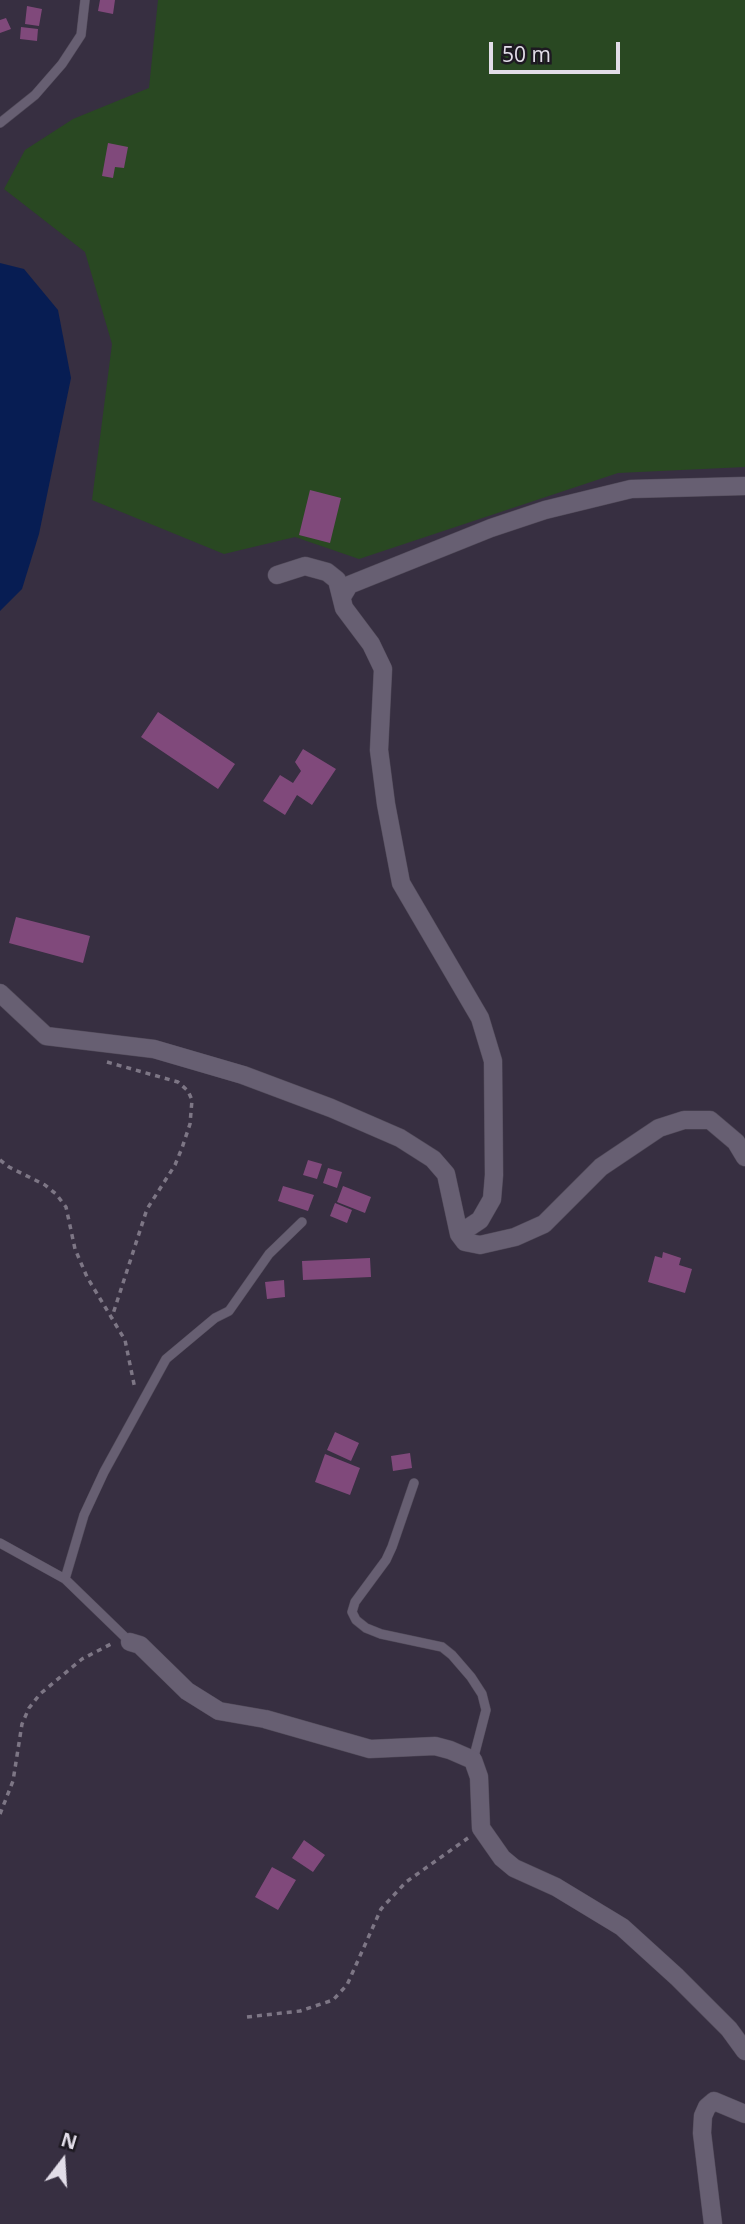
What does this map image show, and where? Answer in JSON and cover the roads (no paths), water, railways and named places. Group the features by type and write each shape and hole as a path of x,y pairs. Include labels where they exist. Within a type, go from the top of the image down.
{"street":[{"path":"343,595 349,584 491,528 545,510 631,489 745,486"},
{"path":"277,575 304,566 327,572 337,580 345,608 371,644 383,669 379,750 401,883 480,1018 493,1061 492,1199 480,1220 460,1234"},
{"path":"0,993 46,1036 154,1049 231,1071 331,1108 400,1138 433,1159 446,1174 460,1234 465,1242 480,1245 515,1237 544,1224 601,1167 659,1128 684,1120 710,1121 736,1142 745,1157"},
{"path":"130,1642 140,1645 187,1691 219,1711 265,1719 370,1749 435,1746 474,1760 479,1777 481,1828 502,1858 514,1868 556,1887 622,1927 729,2029 745,2051"},
{"path":"713,2224 702,2133 703,2116 706,2107 714,2101 745,2114"}],"lane":[{"path":"0,123 35,95 62,64 80,35 85,0"},
{"path":"65,1579 84,1515 104,1472 166,1359 215,1318 229,1311 269,1254 302,1222"},
{"path":"414,1483 386,1560 355,1602 352,1612 356,1620 366,1628 381,1634 442,1647 452,1654 471,1677 482,1694 486,1710 474,1760"},
{"path":"0,1543 65,1579 130,1642"}],"water":[{"path":"0,263 24,269 58,310 71,378 39,534 22,589 0,611"}]}
